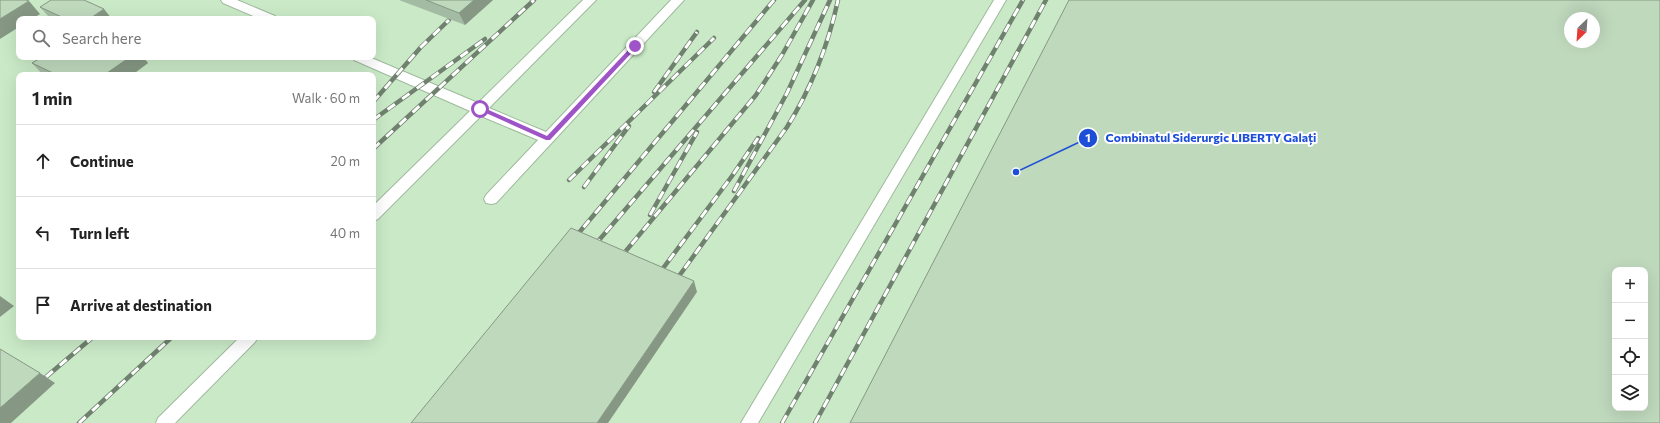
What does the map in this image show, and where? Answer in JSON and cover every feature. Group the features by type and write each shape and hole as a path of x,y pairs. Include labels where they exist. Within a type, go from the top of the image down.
{"lane":[{"path":"227,0 264,16"},
{"path":"376,212 590,0"},
{"path":"491,199 678,0"},
{"path":"748,423 1000,0"},
{"path":"365,60 548,139"},
{"path":"164,423 247,340"}],"shaded area":[{"path":"0,0 1660,0 1660,423 0,423"}],"building":[{"path":"0,0 26,0 29,1 0,19"},
{"path":"51,0 84,0 104,9 94,16 60,16 40,7"},
{"path":"426,0 474,0 459,13"},
{"path":"1069,0 1660,0 1660,423 850,423"},
{"path":"37,60 126,60 108,72 51,72 32,63"},
{"path":"571,228 694,281 597,423 411,423"},
{"path":"0,349 40,373 0,408"}],"railway":[{"path":"376,146 534,0"},
{"path":"572,241 774,0"},
{"path":"594,246 805,0"},
{"path":"620,258 756,95 782,55 813,0"},
{"path":"734,191 787,93 830,0"},
{"path":"674,283 787,127 796,112 818,66 829,34 838,0"},
{"path":"782,423 1023,0"},
{"path":"815,423 1046,0"},
{"path":"376,99 421,47 449,20"},
{"path":"654,92 697,32"},
{"path":"569,180 714,38"},
{"path":"376,118 485,39"},
{"path":"584,187 629,126"},
{"path":"650,215 697,132"},
{"path":"658,275 732,176 758,138"},
{"path":"46,377 89,340"},
{"path":"79,423 169,340"}],"place":[{"name":"Combinatul Siderurgic LIBERTY Galați","path":"1016,172"}],"route":[{"path":"480,109 548,139 635,46"}]}
